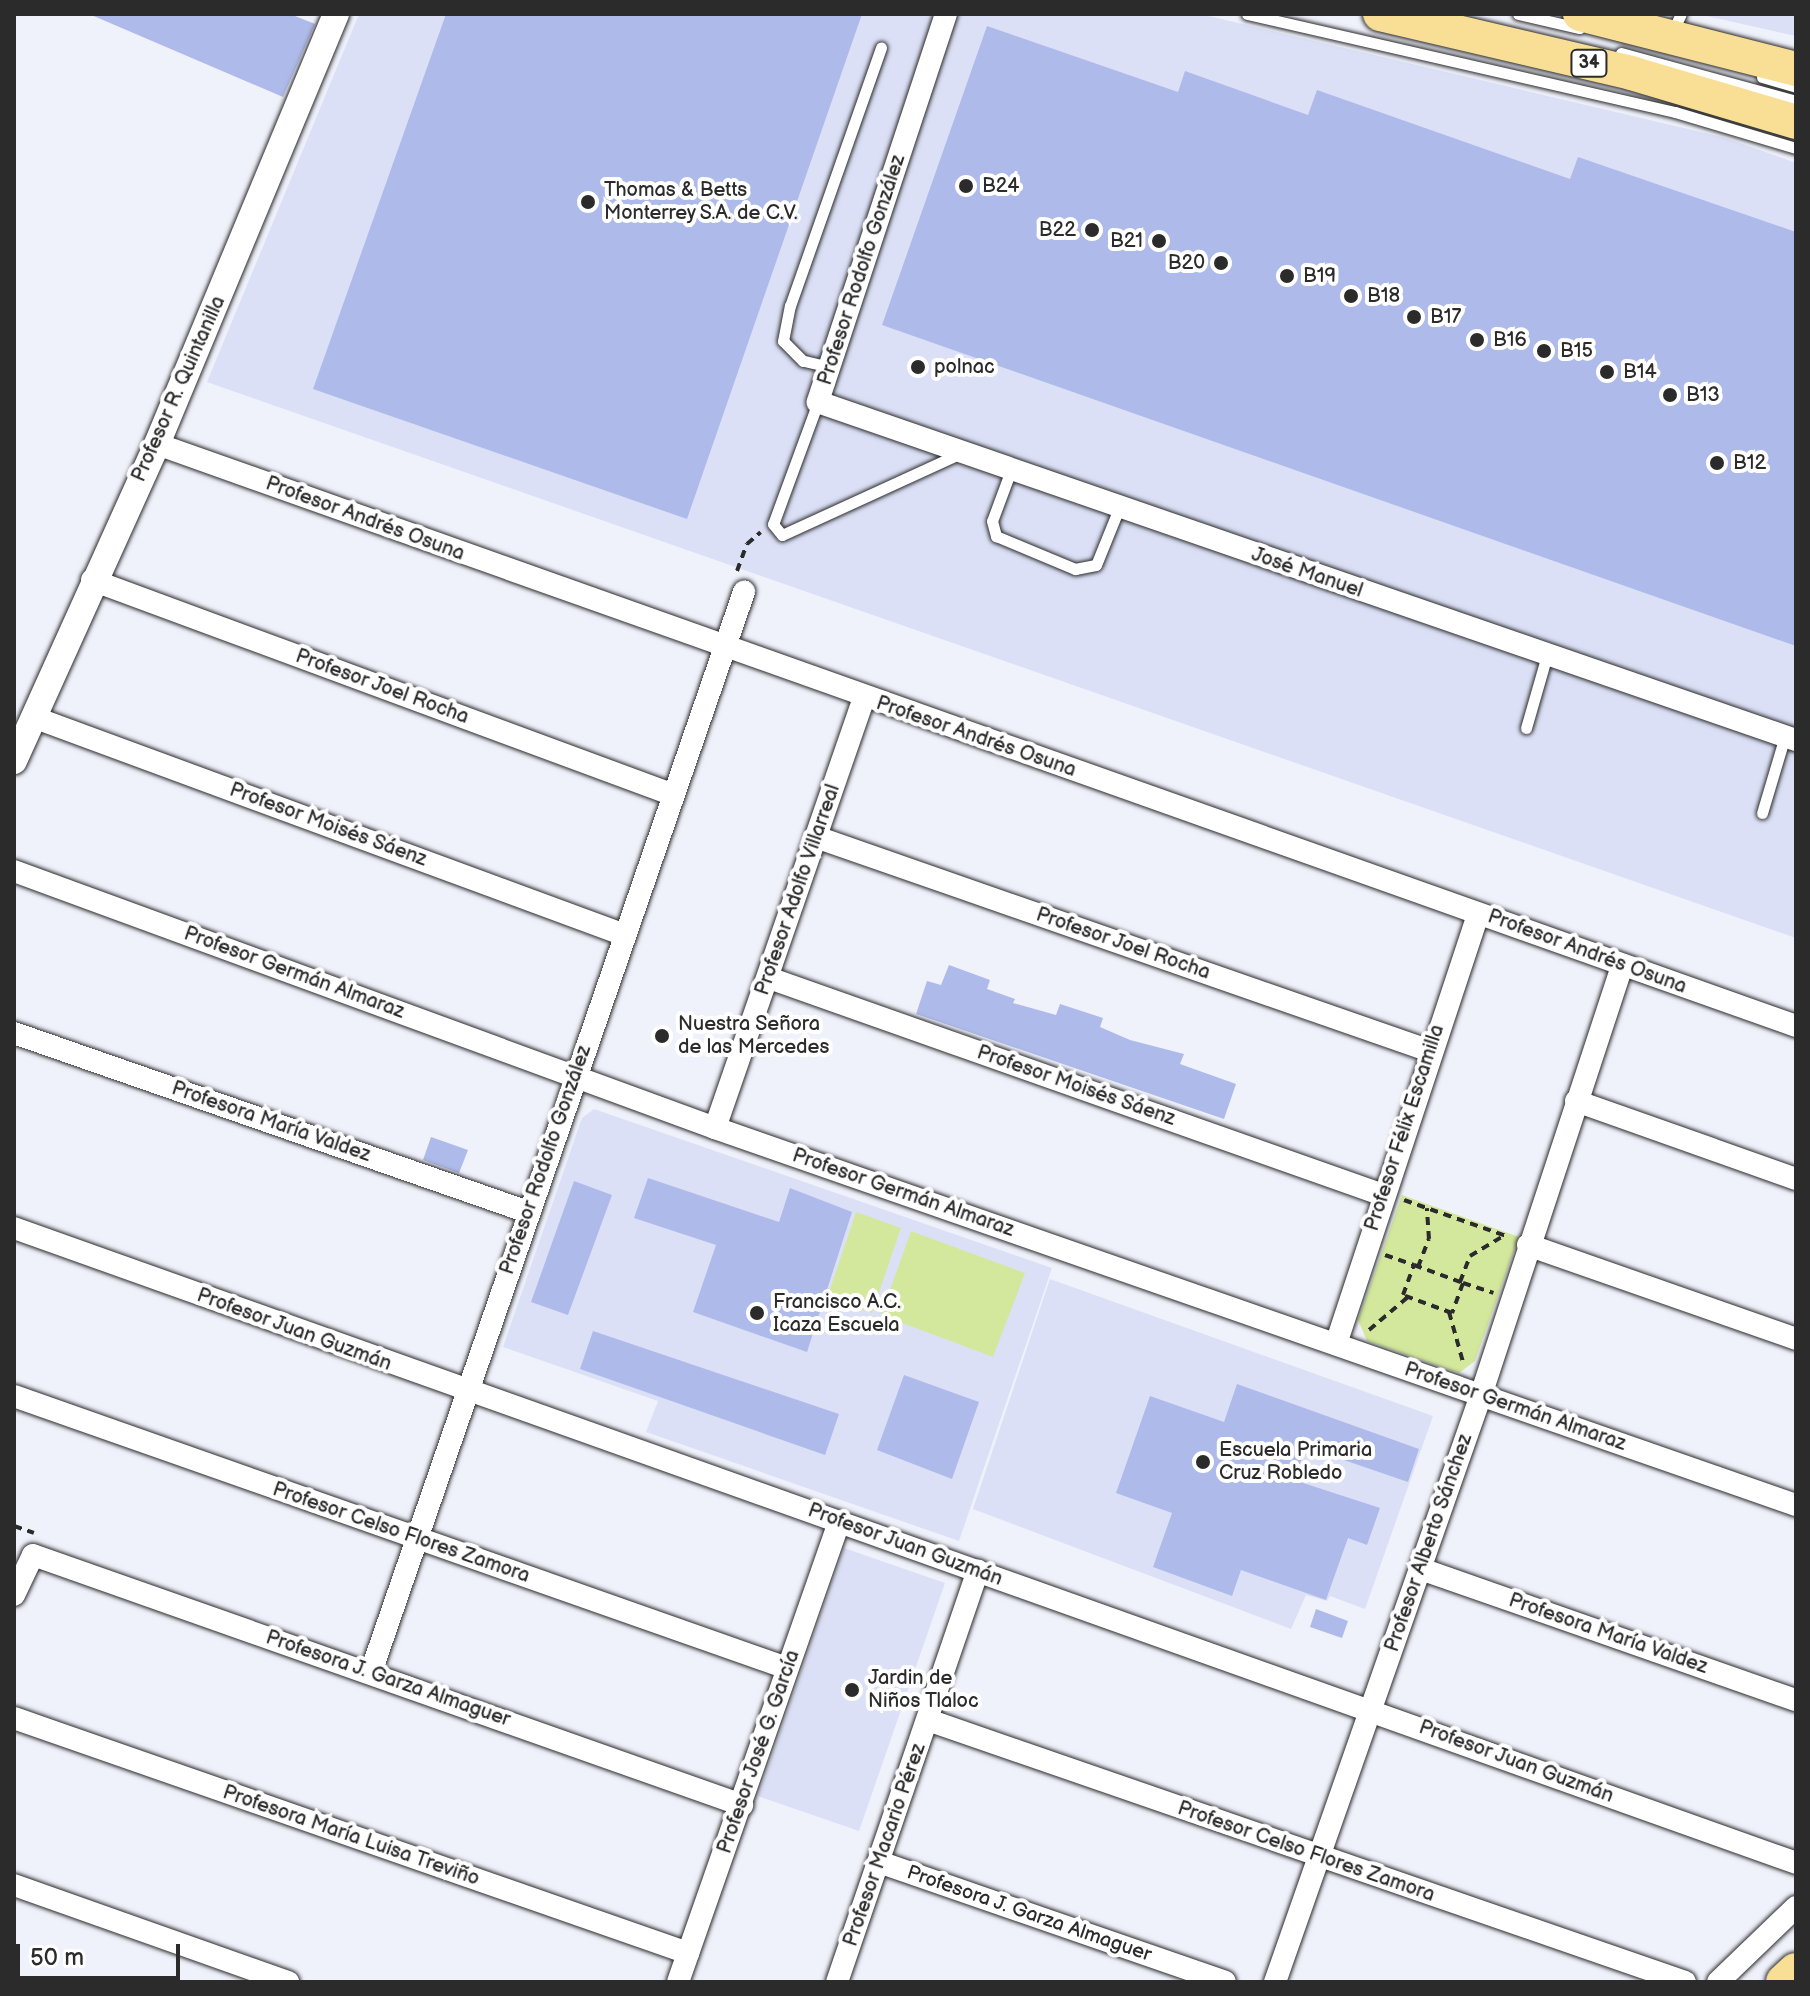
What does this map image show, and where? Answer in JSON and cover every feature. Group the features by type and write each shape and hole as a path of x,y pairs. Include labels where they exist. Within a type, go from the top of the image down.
{"highway":[{"path":"1784,1982 1796,1971"}],"main road":[{"name":"34","path":"1380,14 1631,73 1796,122"},
{"name":"34","path":"1580,14 1676,25 1796,69"}],"street":[{"name":"Profesor R. Quintanilla","path":"14,761 92,580 157,444 336,14"},
{"name":"Profesor Rodolfo González","path":"818,402 946,14"},
{"name":"José Manuel","path":"818,402 1791,738"},
{"name":"Profesor Andrés Osuna","path":"157,444 864,698 1796,1026"},
{"name":"Profesor Joel Rocha","path":"92,580 671,794"},
{"name":"Profesor Rodolfo González","path":"371,1672 622,934 744,592"},
{"name":"Profesor Adolfo Villarreal","path":"715,1128 864,698"},
{"name":"Profesor Moisés Sáenz","path":"33,717 622,934"},
{"name":"Profesor Joel Rocha","path":"816,837 1430,1051"},
{"name":"Profesor Germán Almaraz","path":"14,871 715,1128 1796,1505"},
{"name":"Profesor Félix Escamilla","path":"1336,1344 1393,1197 1430,1051 1478,914"},
{"name":"Profesor Alberto Sánchez","path":"1275,1982 1481,1395 1518,1248 1576,1101 1622,965"},
{"name":"Profesor Moisés Sáenz","path":"769,978 1393,1197"},
{"name":"Profesora María Valdez","path":"14,1033 528,1212"},
{"path":"1576,1101 1796,1179"},
{"name":"Profesor Juan Guzmán","path":"14,1228 466,1392 1370,1709 1796,1863"},
{"path":"1518,1248 1796,1339"},
{"name":"Profesor Celso Flores Zamora","path":"14,1396 787,1668"},
{"name":"Profesor José G. García","path":"678,1982 839,1521"},
{"name":"Profesora J. Garza Almaguer","path":"14,1595 33,1555 742,1805"},
{"name":"Profesora María Valdez","path":"1421,1569 1796,1700"},
{"name":"Profesor Macario Pérez","path":"837,1982 978,1571"},
{"name":"Profesora María Luisa Treviño","path":"14,1718 688,1953"},
{"name":"Profesor Celso Flores Zamora","path":"928,1720 1685,1982"},
{"name":"Profesora J. Garza Almaguer","path":"879,1862 1225,1982"},
{"path":"14,1885 288,1982"},
{"path":"1718,1982 1796,1907"}],"lane":[{"path":"1247,14 1675,112 1796,148"},
{"path":"1518,14 1647,44 1796,87"},
{"path":"830,367 803,361 783,341 790,306 881,48"},
{"path":"1604,49 1796,101"},
{"name":"Profesor Rodolfo González","path":"773,524 818,402"},
{"path":"773,524 782,535 789,535 961,453"},
{"path":"1011,470 992,521 996,536 1075,569 1086,571 1096,565 1119,508"},
{"path":"1526,728 1547,655"},
{"path":"1762,813 1791,738"}],"path":[{"path":"744,592 737,573 742,553 773,524"},
{"path":"1393,1197 1513,1238 1518,1248"},
{"path":"1427,1208 1429,1239 1403,1295 1449,1312"},
{"path":"1452,1367 1466,1361 1449,1312 1470,1256 1505,1235"},
{"path":"1381,1268 1390,1243"},
{"path":"1385,1255 1493,1293"},
{"path":"1488,1306 1498,1279"},
{"path":"1369,1330 1408,1297"},
{"path":"1364,1320 1374,1340"}],"shaded area":[{"path":"359,14 1200,14 1726,138 1796,163 1796,938 207,382"},
{"path":"1698,14 1796,14 1796,36"},
{"path":"594,1109 1052,1268 959,1541 646,1432 658,1401 503,1347 582,1118"},
{"name":"Escuela Primaria Cruz Robledo","path":"1050,1279 1433,1416 1365,1609 1330,1596 1327,1601 1306,1595 1291,1629 973,1509"},
{"name":"Jardin de Niños Tlaloc","path":"844,1548 945,1583 859,1831 758,1796"}],"green space":[{"path":"1402,1195 1519,1237 1475,1361 1459,1373 1367,1341 1358,1320"},
{"path":"856,1212 901,1228 872,1313 827,1298"},
{"path":"911,1231 1025,1273 993,1357 881,1315"}],"building":[{"path":"89,14 290,14 315,24 283,97"},
{"name":"Thomas & Betts Monterrey S.A. de C.V.","path":"446,14 862,14 687,519 313,389"},
{"path":"987,26 1178,92 1185,71 1308,115 1317,90 1570,179 1578,157 1796,232 1796,646 882,325"},
{"path":"949,965 990,980 987,989 1015,999 1013,1003 1056,1015 1060,1004 1103,1018 1100,1027 1130,1040 1184,1054 1180,1064 1236,1084 1224,1119 916,1014 927,981 941,985"},
{"path":"431,1137 468,1150 459,1173 423,1160"},
{"path":"648,1178 779,1222 790,1188 852,1212 807,1352 693,1312 716,1245 634,1218"},
{"path":"574,1181 612,1195 568,1315 531,1302"},
{"path":"593,1331 839,1414 825,1455 580,1369"},
{"path":"904,1375 979,1402 952,1479 877,1450"},
{"path":"1237,1384 1419,1449 1408,1482 1306,1447 1294,1480 1380,1508 1367,1545 1348,1538 1326,1600 1241,1570 1232,1596 1153,1567 1172,1513 1116,1493 1150,1396 1224,1422"},
{"path":"1316,1609 1348,1621 1342,1638 1310,1627"}],"place":[{"name":"B24","path":"966,186"},
{"name":"Thomas & Betts Monterrey S.A. de C.V.","path":"588,202"},
{"name":"B22","path":"1092,230"},
{"name":"B21","path":"1159,241"},
{"name":"B20","path":"1221,263"},
{"name":"B19","path":"1287,276"},
{"name":"B18","path":"1351,296"},
{"name":"B17","path":"1414,317"},
{"name":"B16","path":"1477,340"},
{"name":"B15","path":"1544,351"},
{"name":"polnac","path":"918,367"},
{"name":"B14","path":"1607,372"},
{"name":"B13","path":"1670,395"},
{"name":"B12","path":"1717,463"},
{"name":"Nuestra Señora de las Mercedes","path":"662,1036"},
{"name":"Francisco A.C. Icaza Escuela","path":"757,1313"},
{"name":"Escuela Primaria Cruz Robledo","path":"1203,1462"},
{"name":"Jardin de Niños Tlaloc","path":"852,1690"}]}
